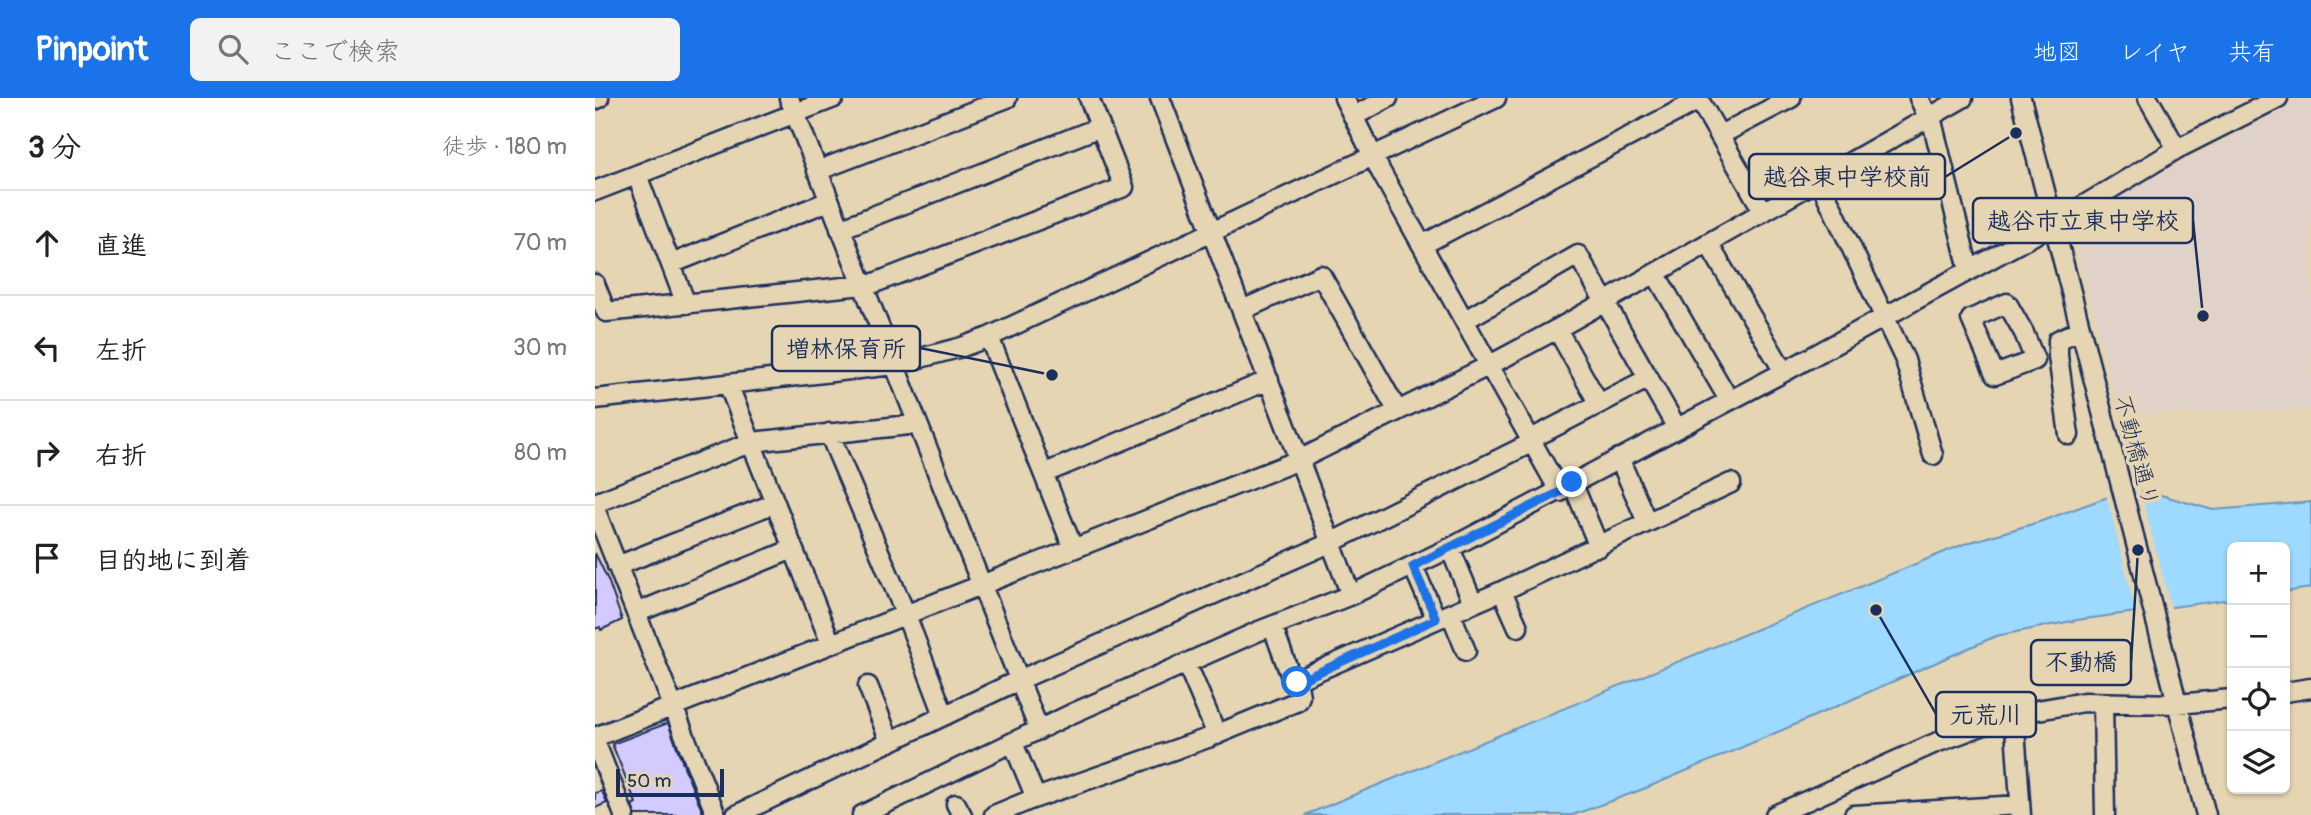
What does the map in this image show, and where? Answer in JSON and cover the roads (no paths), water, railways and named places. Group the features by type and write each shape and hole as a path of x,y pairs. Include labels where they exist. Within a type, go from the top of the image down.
{"street":[{"path":"595,191 792,106 834,98"},
{"path":"817,171 1007,98"},
{"path":"595,284 606,312 863,286 1124,187 1089,98"},
{"path":"1160,98 1351,595"},
{"path":"1344,98 1422,245 1532,441 1566,487 1599,547"},
{"path":"1354,116 1388,98"},
{"path":"595,399 894,365 962,347 989,337 1496,98"},
{"path":"1720,135 1790,98"},
{"path":"1919,98 1930,118 1969,270"},
{"path":"617,813 595,739 1299,460 1557,329 1963,98"},
{"name":"不動橋通り","path":"2021,98 2206,815"},
{"path":"2148,98 2177,149"},
{"path":"1422,245 1698,99 1763,211"},
{"path":"862,815 1039,730 1259,631 1351,595 1450,548 1885,317 2053,223 2177,149 2266,101"},
{"path":"792,106 1039,730"},
{"path":"840,229 1100,127"},
{"path":"637,175 686,304"},
{"path":"1819,180 1911,377 1933,455"},
{"path":"671,264 829,201"},
{"path":"1708,243 1784,372"},
{"path":"1465,320 1578,255 1677,428"},
{"path":"1655,273 1729,400"},
{"path":"1241,310 1321,275 1397,410"},
{"path":"1557,329 1599,404"},
{"path":"2069,435 2058,340 2080,330"},
{"path":"989,337 1073,548"},
{"path":"2037,359 2058,356"},
{"path":"736,815 1019,680 1330,543 1650,378"},
{"path":"1045,473 1269,380"},
{"path":"727,384 831,644"},
{"path":"595,503 752,442 918,424"},
{"path":"829,433 906,615 944,715"},
{"path":"1619,458 1647,522"},
{"path":"1297,682 1599,547 1731,483"},
{"path":"617,566 775,503"},
{"path":"595,509 716,815"},
{"path":"1450,548 1473,603"},
{"path":"636,613 793,550"},
{"path":"1413,566 1466,651"},
{"path":"1502,591 1518,627"},
{"path":"994,815 1217,734 1298,701 1300,696 1297,682 1291,677 1276,636"},
{"path":"1192,676 1217,734"},
{"path":"867,685 890,743"},
{"path":"2290,691 2311,688"},
{"path":"1777,815 1933,744 2014,713 2084,702 2177,704 2227,699"},
{"path":"2103,703 2105,815"},
{"path":"1854,815 2021,810 2014,713"},
{"path":"1013,743 1036,798"}],"water":[{"path":"2147,491 2213,510 2311,502 2311,588 2290,591 2290,542 2227,542 2227,600 2077,620 1996,636 1646,788 1573,815 1305,815 1964,544 2039,522 2105,498"}],"place":[{"name":"越谷東中学校前","path":"2016,133"},
{"name":"越谷市立東中学校","path":"2203,316"},
{"name":"増林保育所","path":"1052,375"},
{"name":"不動橋","path":"2138,550"},
{"name":"元荒川","path":"1876,610"}]}
